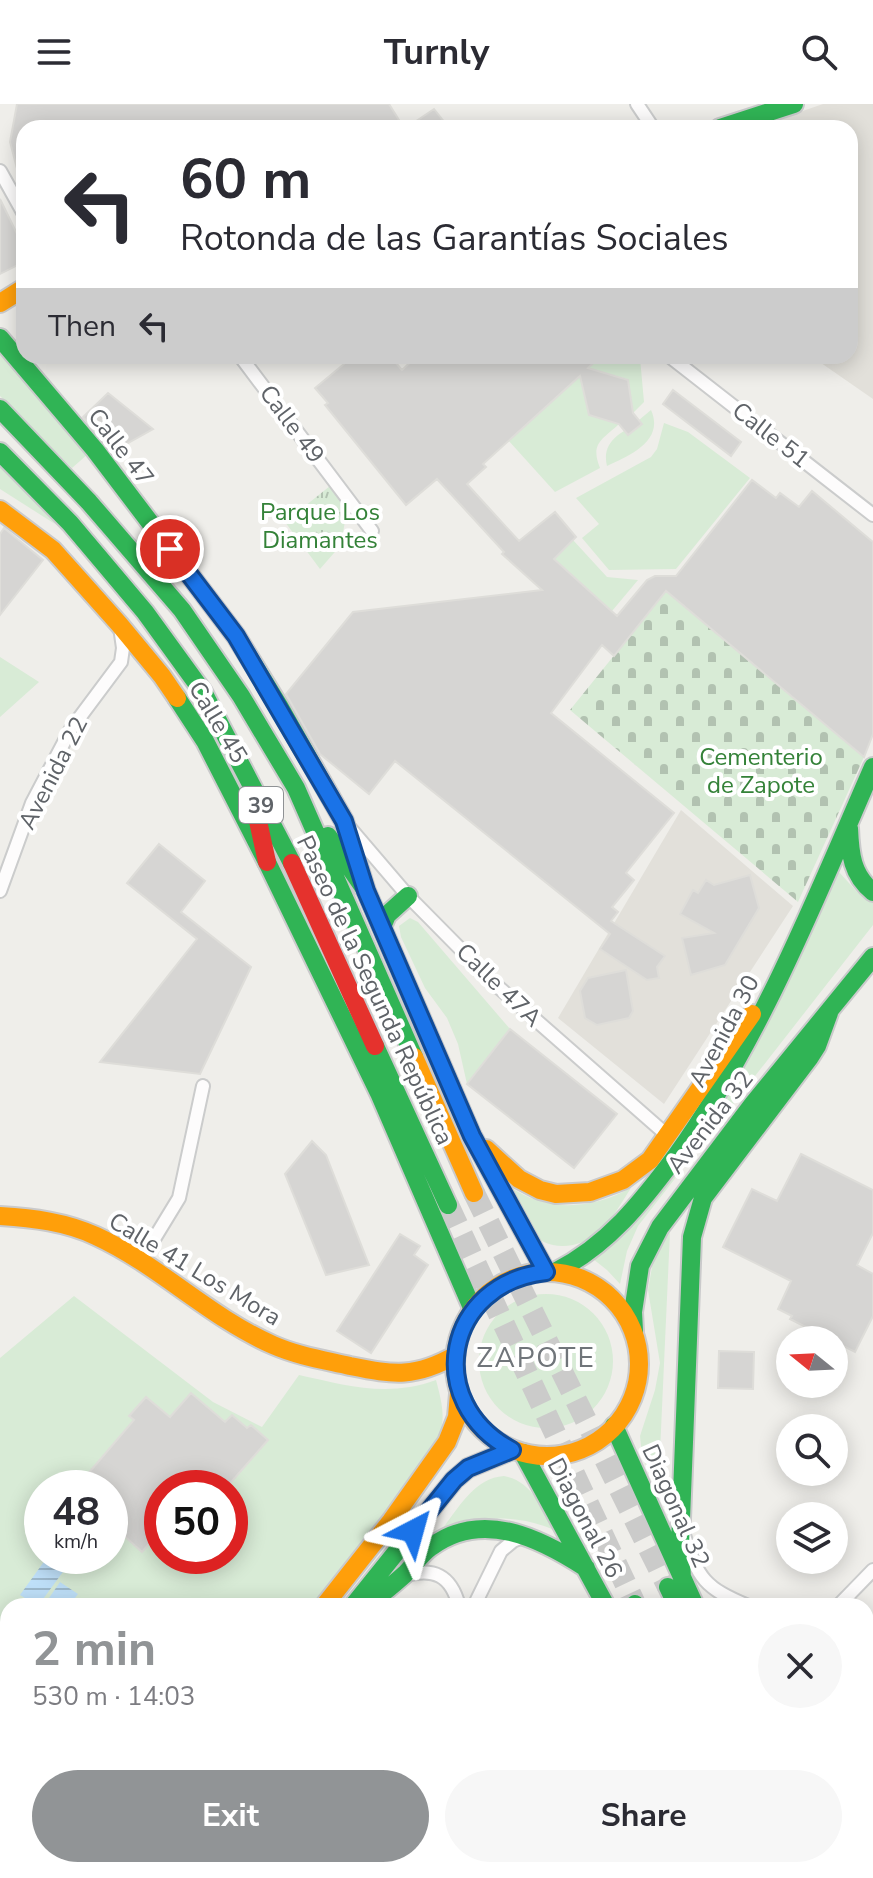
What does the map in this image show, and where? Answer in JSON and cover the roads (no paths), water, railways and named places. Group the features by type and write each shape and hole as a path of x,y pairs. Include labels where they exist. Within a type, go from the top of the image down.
{"main road":[{"path":"745,120 794,104"},
{"name":"Calle 47","path":"0,338 16,357"},
{"name":"Calle 47","path":"22,364 95,450 236,636 344,821 366,891 472,1136 550,1272"},
{"name":"Paseo de la Segunda República","path":"0,409 89,502 182,610 241,696 296,788 474,1193"},
{"name":"Paseo de la Segunda República","path":"0,452 70,523 145,612 203,692 337,958 448,1205"},
{"name":"Calle 45","path":"0,510 53,550 119,624 162,676 205,741 379,1093 473,1310"},
{"name":"Avenida 30","path":"550,1272 601,1245 641,1201 711,1107 746,1048 816,900 873,767"},
{"path":"247,776 267,862"},
{"path":"296,788 366,891"},
{"path":"849,822 854,869 863,884 873,892"},
{"path":"382,927 387,915 408,896"},
{"name":"Avenida 32","path":"635,1338 633,1312 638,1278 644,1254 655,1235 753,1104 873,957"},
{"path":"472,1136 522,1181 539,1190 573,1194 604,1189 635,1175 668,1136 761,1002 773,991"},
{"path":"676,1598 689,1286 697,1212 703,1198 813,1052 829,1013"},
{"name":"Calle 41 Los Mora","path":"0,1216 60,1223 96,1236 224,1318 271,1344 303,1355 404,1375 427,1372 456,1355"},
{"path":"330,1598 394,1517 447,1442 457,1417 459,1391 456,1355 461,1332 484,1297 505,1283 529,1274 550,1272 590,1283 609,1297 625,1315 635,1338 638,1361 636,1385 628,1407 614,1426 595,1442 572,1453 556,1456 517,1452 497,1442 473,1420 459,1391"},
{"name":"Diagonal 32","path":"614,1426 675,1583 688,1598"},
{"path":"359,1598 454,1480 468,1468 517,1452"},
{"name":"Diagonal 26","path":"517,1452 602,1598"},
{"path":"377,1598 429,1549 454,1536 473,1531 502,1529 527,1535 557,1549 586,1568"}],"street":[{"path":"0,171 16,200"},
{"name":"Calle 49","path":"246,364 372,531"},
{"name":"Calle 51","path":"679,364 873,515"},
{"path":"119,624 123,648 121,662 145,656"},
{"name":"Avenida 22","path":"0,891 32,803 64,741 121,662"},
{"name":"Calle 47A","path":"344,821 408,896 496,985 668,1136"},
{"path":"140,1262 179,1198 203,1086"},
{"path":"681,1523 699,1576 733,1598"},
{"path":"478,1598 501,1551 506,1545 527,1535"},
{"path":"846,1598 873,1570"},
{"path":"385,1598 403,1576 424,1572 449,1581 456,1598"}],"water":[{"path":"35,1574 61,1574 44,1598 20,1595"},
{"path":"60,1582 78,1594 75,1598 49,1598"}],"tunnel":[{"path":"474,1193 668,1587"},
{"path":"448,1205 632,1598"}],"district":[{"name":"ZAPOTE","path":"536,1357"}],"park label":[{"name":"Parque Los Diamantes","path":"320,526"},
{"name":"Cementerio de Zapote","path":"761,771"}]}
